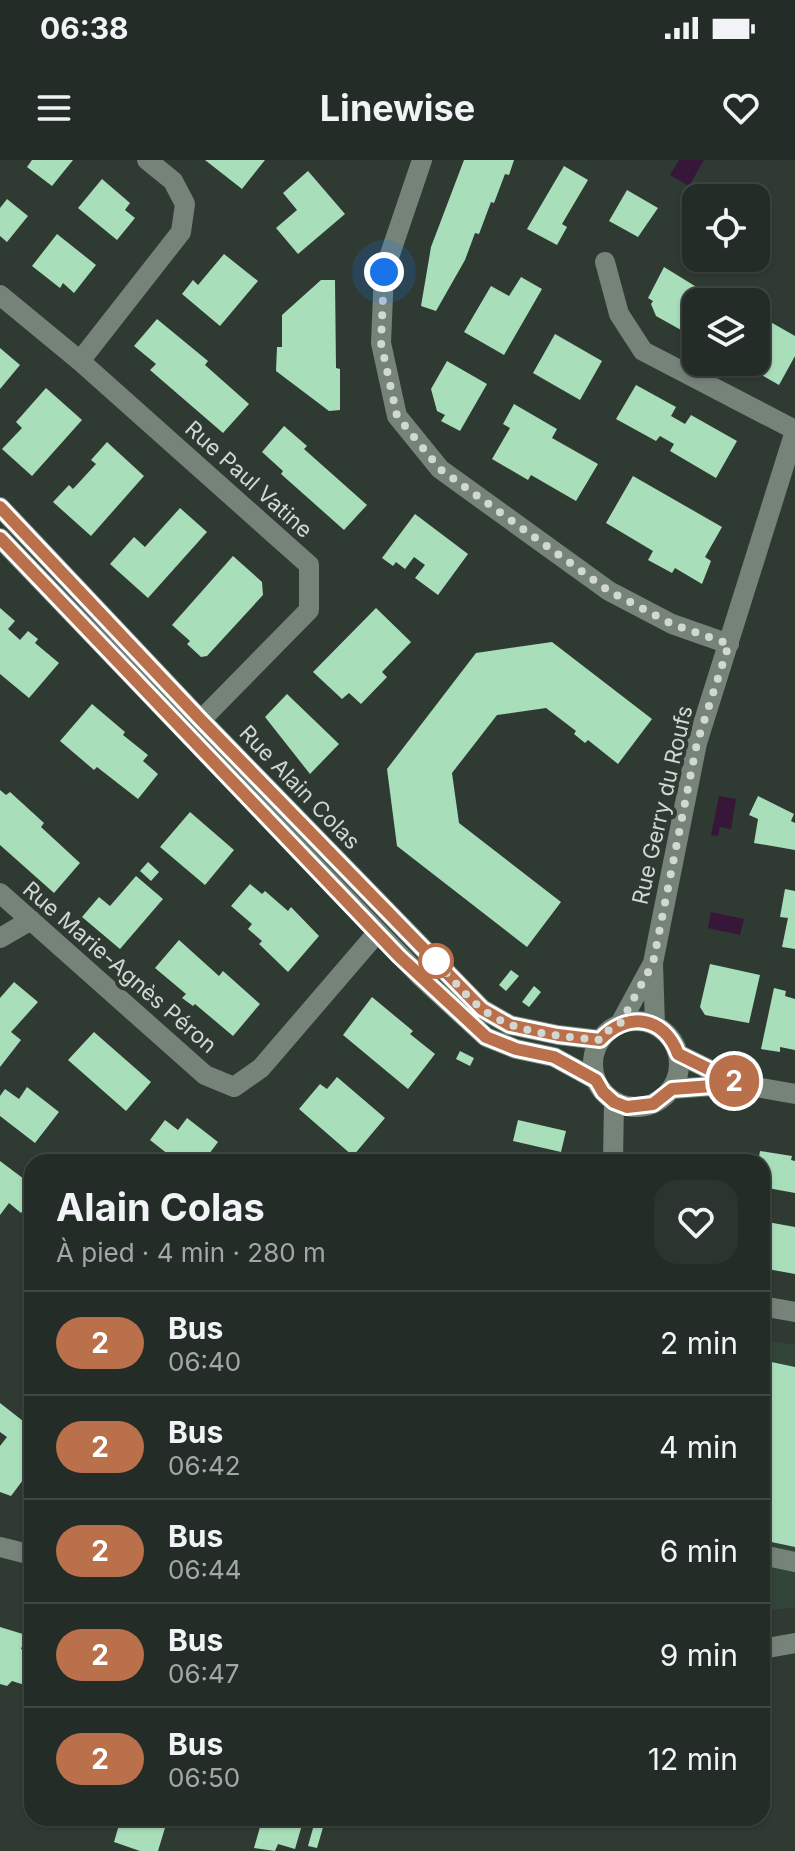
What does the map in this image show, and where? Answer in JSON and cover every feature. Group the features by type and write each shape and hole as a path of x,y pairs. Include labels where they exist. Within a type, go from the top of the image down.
{"street":[{"path":"80,361 181,232 185,204 173,181 147,160"},
{"path":"422,160 384,272 381,343 397,416 440,469 609,591 672,624 729,644"},
{"path":"605,262 619,314 643,351 795,430"},
{"name":"Rue Paul Vatine","path":"0,295 80,361 309,565 309,610 201,720"},
{"name":"Rue Gerry du Roufs","path":"655,1025 653,963 697,743 795,430"},
{"name":"Rue Alain Colas","path":"0,507 201,720 482,1009 510,1025 600,1040"},
{"name":"Rue Alain Colas","path":"0,538 377,933 486,1037 516,1049 554,1057 596,1080"},
{"name":"Rue Marie-Agnès Péron","path":"0,893 205,1075 234,1087 261,1068 377,933"},
{"path":"0,938 31,920"},
{"name":"Rue Gerry du Roufs","path":"620,1024 653,963"},
{"path":"672,1089 679,1066 678,1054 674,1042 655,1025 632,1021 620,1024 600,1040 594,1052 596,1080 614,1102 627,1107 653,1104 672,1089 739,1084 795,1094"},
{"path":"678,1054 739,1084"},
{"path":"613,1154 614,1102"},
{"path":"616,1154 641,1107"},
{"path":"770,1307 795,1312"},
{"path":"0,1547 24,1553"},
{"path":"770,1557 795,1562"},
{"path":"770,1648 795,1643"},
{"path":"770,1650 795,1654"}],"shaded area":[{"path":"679,160 704,160 690,184 670,175"},
{"path":"719,796 736,799 731,829 720,827 718,836 711,835"},
{"path":"711,912 744,919 740,935 708,928"},
{"path":"770,1340 795,1345 795,1608 770,1610"}],"building":[{"path":"32,160 73,160 52,186 27,167"},
{"path":"205,160 265,160 242,189"},
{"path":"464,160 514,160 494,203 491,202 479,234 475,233 465,260 436,311 421,306 431,247"},
{"path":"564,166 588,180 562,224 567,227 557,245 527,229"},
{"path":"308,171 345,214 298,254 276,228 297,210 283,193"},
{"path":"102,179 130,203 125,210 135,218 117,240 78,208"},
{"path":"627,190 658,208 638,237 609,221"},
{"path":"7,199 28,216 7,242 0,236 0,208"},
{"path":"57,234 96,265 74,293 63,283 60,288 32,266"},
{"path":"224,254 258,281 220,326 182,294 193,280 198,285"},
{"path":"664,267 698,288 682,288 681,330 656,316 651,304 653,301 648,298"},
{"path":"521,277 542,289 504,355 464,332 491,286 509,296"},
{"path":"321,280 335,280 340,410 329,411 276,371 277,347 282,347 282,315"},
{"path":"157,319 208,361 205,365 249,404 223,433 150,370 156,364 134,346"},
{"path":"770,322 795,336 795,356 779,385 763,376 770,376"},
{"path":"555,334 602,361 580,400 533,373"},
{"path":"0,348 20,365 0,389"},
{"path":"447,361 487,384 460,431 441,421 445,415 437,411 431,389"},
{"path":"636,385 676,407 671,416 685,424 691,415 737,441 716,478 670,451 674,444 660,436 656,441 616,419"},
{"path":"46,388 82,420 32,476 2,449 22,428 16,422"},
{"path":"514,404 557,429 552,438 598,464 576,501 531,475 528,480 492,459 510,428 503,424"},
{"path":"284,426 307,446 304,449 367,505 344,530 281,474 283,471 262,452"},
{"path":"107,442 144,476 91,536 53,502 69,485 73,489 96,464 91,460"},
{"path":"633,476 722,527 705,557 711,561 702,584 675,568 672,573 648,560 653,551 606,523"},
{"path":"180,508 207,532 148,598 110,564 134,537 145,547"},
{"path":"415,514 468,554 438,595 415,578 425,565 414,557 405,569 396,562 393,566 382,558"},
{"path":"233,556 262,582 263,595 207,656 201,657 187,644 190,641 172,625"},
{"path":"0,608 15,621 8,629 20,640 28,631 38,639 35,643 59,663 29,698 0,674"},
{"path":"376,608 411,642 382,672 387,677 361,704 349,693 342,699 313,672"},
{"path":"552,642 652,719 618,764 588,740 585,743 574,734 576,731 546,708 497,715 452,773 459,823 561,902 527,947 397,846 387,769 476,653"},
{"path":"287,694 339,744 310,774 265,717"},
{"path":"92,704 148,755 143,761 158,774 138,799 97,767 94,770 60,741"},
{"path":"0,790 6,795 10,792 44,823 41,827 80,863 54,893 0,845"},
{"path":"758,796 794,814 791,821 795,823 795,850 754,843 758,819 749,815"},
{"path":"190,812 234,850 205,885 160,847"},
{"path":"148,862 159,872 151,881 140,871"},
{"path":"136,876 163,899 120,949 82,917 99,897 110,906"},
{"path":"250,884 262,894 265,891 288,911 291,907 319,936 288,972 259,944 262,941 248,929 252,924 231,906"},
{"path":"785,889 795,891 795,949 782,947 788,918 780,917"},
{"path":"179,940 219,976 223,971 260,1004 233,1036 195,1004 193,1006 182,998 186,994 155,968"},
{"path":"710,964 760,975 749,1023 705,1015 700,1007"},
{"path":"511,970 519,976 506,991 499,985"},
{"path":"14,982 38,1002 11,1032 21,1040 0,1067 0,998"},
{"path":"534,986 541,992 529,1007 522,1002"},
{"path":"774,988 786,991 785,996 795,999 795,1050 780,1047 780,1052 761,1049"},
{"path":"372,997 435,1054 408,1089 343,1035"},
{"path":"94,1032 151,1082 126,1111 68,1060"},
{"path":"460,1051 474,1058 470,1066 456,1059"},
{"path":"337,1077 385,1118 355,1154 351,1154 299,1109 320,1084 327,1089"},
{"path":"27,1087 59,1112 35,1143 0,1116 0,1096 5,1089 19,1099"},
{"path":"187,1118 218,1142 209,1154 168,1154 150,1140 165,1120 178,1130"},
{"path":"518,1120 566,1131 561,1152 513,1141"},
{"path":"760,1151 792,1156 791,1160 795,1161 795,1193 770,1188 770,1154 759,1154"},
{"path":"0,1161 24,1179 24,1209 21,1213 9,1203 0,1215"},
{"path":"770,1222 795,1227 795,1274 770,1269"},
{"path":"770,1362 795,1367 795,1547 770,1542"},
{"path":"0,1403 24,1422 24,1479 11,1496 0,1492 0,1446 7,1437 0,1432"},
{"path":"0,1627 24,1634 21,1649 24,1650 24,1685 12,1681 7,1686 0,1684"},
{"path":"119,1826 166,1826 158,1851 140,1851 114,1842"},
{"path":"302,1826 295,1849 278,1844 275,1851 254,1848 260,1827"},
{"path":"314,1826 323,1826 317,1848 308,1846"}],"bus line":[{"name":"2","path":"0,507 201,720 482,1009 510,1025 600,1040 620,1024 632,1021 655,1025 674,1042 678,1054 739,1084 672,1089 653,1104 627,1107 614,1102 596,1080 554,1057 516,1049 486,1037 399,956 0,538"}],"route":[{"path":"384,272 381,343 397,416 440,469 609,591 672,624 729,644 697,743 653,963 620,1024 600,1040 510,1025 482,1009 436,961"}]}
